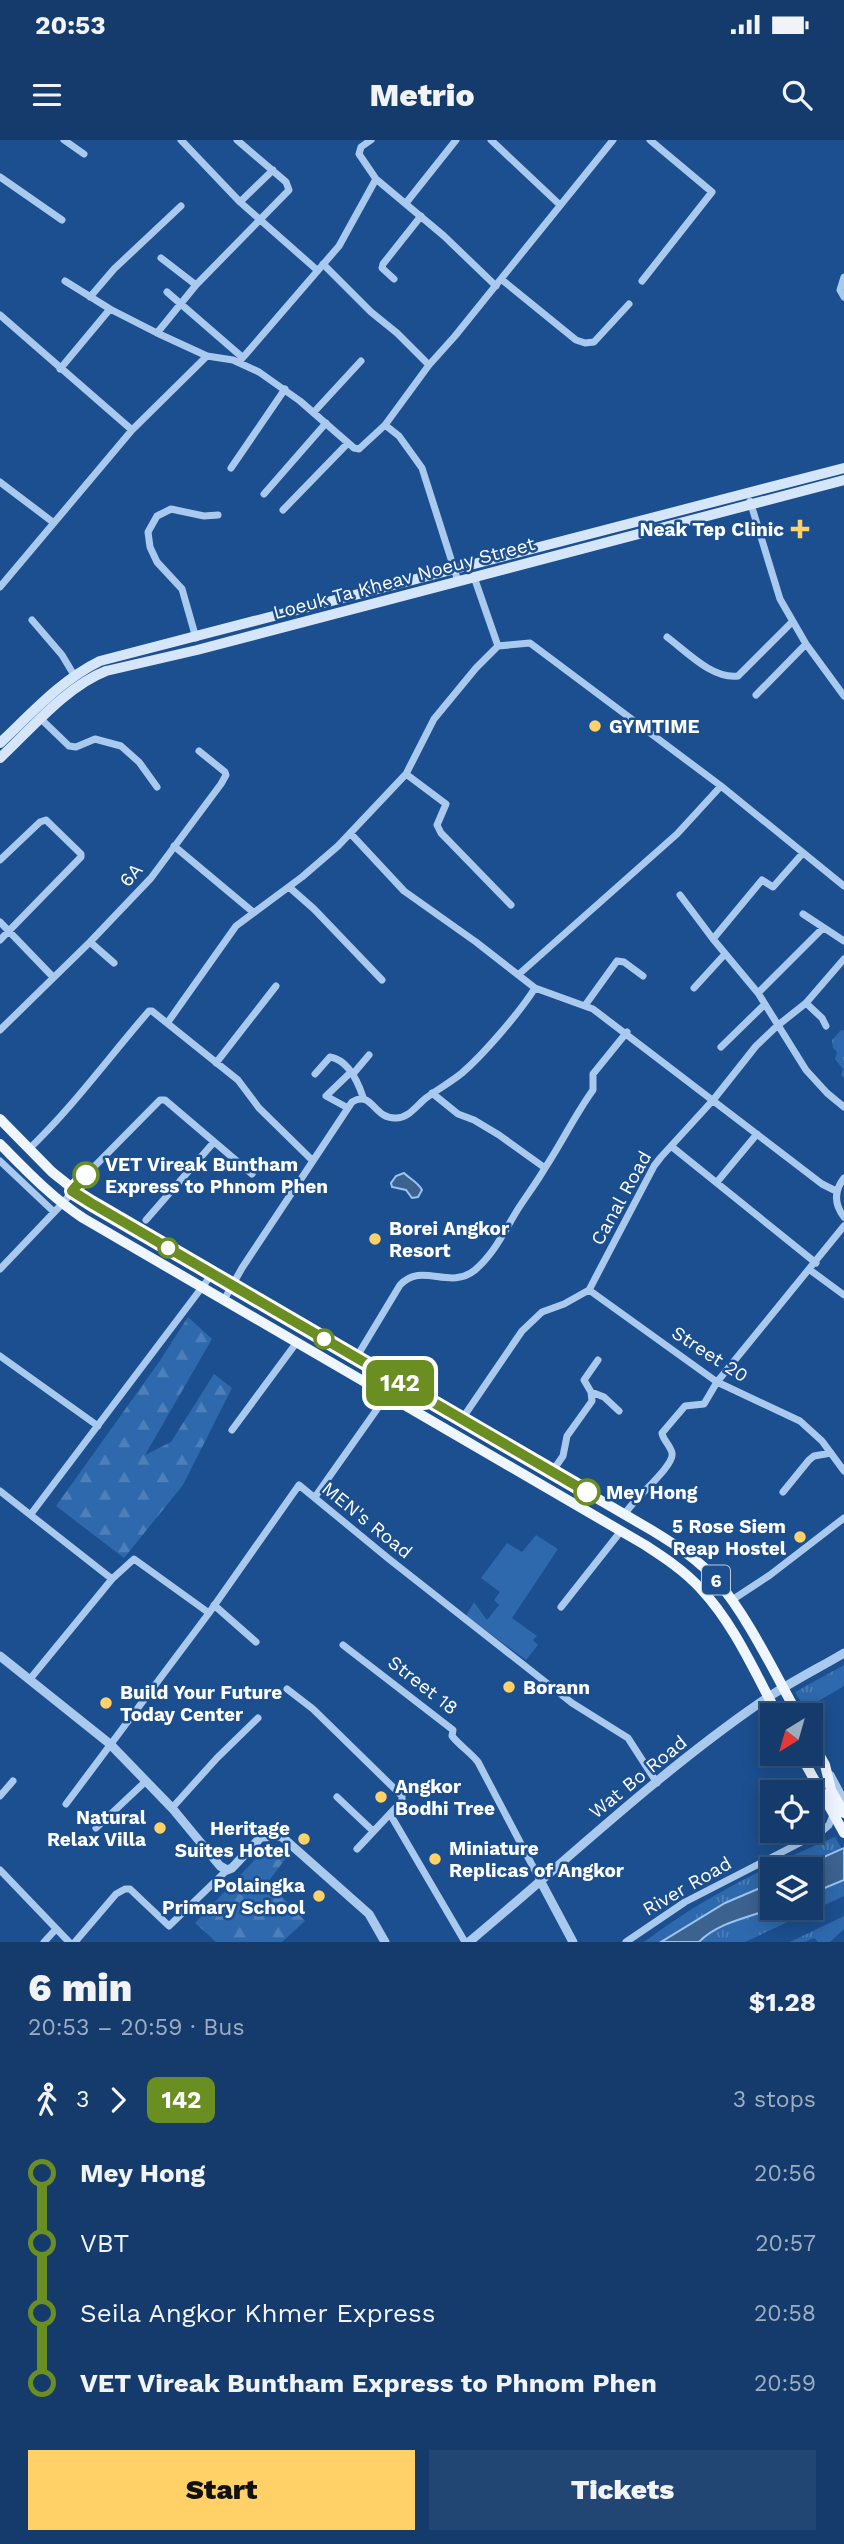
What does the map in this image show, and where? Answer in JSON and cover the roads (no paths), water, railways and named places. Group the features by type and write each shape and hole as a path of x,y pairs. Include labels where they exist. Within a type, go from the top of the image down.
{"main road":[{"name":"Loeuk Ta Kheav Noeuy Street","path":"0,743 74,675 100,661 844,468"},
{"name":"Loeuk Ta Kheav Noeuy Street","path":"0,758 79,686 106,671 197,650 844,480"},
{"name":"6","path":"0,1119 72,1191 625,1514 687,1553 715,1579 732,1600 791,1703"},
{"name":"6","path":"0,1144 58,1208 297,1342 670,1562 703,1590 723,1616 771,1703"},
{"path":"823,1761 844,1833"},
{"path":"808,1766 839,1814"}],"street":[{"path":"64,140 84,154"},
{"path":"181,140 240,202 317,270"},
{"path":"156,333 196,285 289,190 286,182 237,140"},
{"path":"371,140 361,147 359,154 376,178 498,282 565,331 585,343 594,342 629,304"},
{"path":"405,203 456,140"},
{"path":"491,140 560,205"},
{"path":"167,292 240,359 285,388 348,443 359,449 385,425 429,365 613,140"},
{"path":"642,281 712,192 650,140"},
{"path":"240,202 272,170"},
{"path":"0,177 62,220"},
{"path":"240,359 350,230 376,178"},
{"path":"90,297 114,270 181,206"},
{"path":"394,279 383,268 383,264 421,216"},
{"path":"161,258 196,285"},
{"path":"323,264 370,312 397,333 429,365"},
{"path":"844,277 839,290 844,297"},
{"path":"65,281 156,333 208,356 240,359"},
{"path":"60,369 110,309"},
{"path":"0,316 132,430"},
{"path":"0,587 132,430 208,356"},
{"path":"314,412 361,361"},
{"path":"231,468 285,388"},
{"path":"264,494 326,424"},
{"path":"385,425 399,436 422,468 458,581"},
{"path":"283,510 348,443"},
{"path":"0,482 54,523"},
{"path":"747,494 772,579 792,622 844,696"},
{"path":"196,638 182,589 157,562 150,547 148,532 157,516 171,509 192,514 218,514"},
{"path":"474,577 498,646"},
{"path":"32,620 62,655 74,675"},
{"path":"667,637 709,669 723,676 738,676 792,622"},
{"path":"168,1022 236,926 289,887 350,834 407,774 434,719 498,646 530,643 721,786 844,886"},
{"path":"756,695 806,644"},
{"path":"41,719 69,746 76,747 95,739 121,746 139,762 157,787"},
{"name":"6A","path":"0,1030 90,942 150,878 221,783 225,772 199,751"},
{"path":"407,774 446,804 446,809 438,821 441,833 511,905"},
{"path":"518,975 677,834 721,786"},
{"path":"0,860 40,822 46,820 81,854 79,860 0,940"},
{"path":"350,834 404,891 535,988 586,1004 715,1099 822,1184 836,1191"},
{"path":"174,846 253,912"},
{"path":"713,939 762,880 774,887 803,853"},
{"path":"289,887 382,979"},
{"path":"680,895 758,993 806,1070 844,1107"},
{"path":"803,914 844,941"},
{"path":"0,922 53,976"},
{"path":"758,993 823,928"},
{"path":"90,942 114,963"},
{"path":"694,988 725,954"},
{"name":"Canal Road","path":"589,1290 654,1166 715,1099 756,1046 806,1003 844,960"},
{"path":"586,1004 617,961 624,962 643,976"},
{"path":"216,1063 276,986"},
{"path":"315,1073 330,1057 337,1058 352,1073 363,1097 375,1111 388,1118 403,1118 472,1063 535,988"},
{"path":"806,1003 822,1018 826,1027"},
{"path":"721,1047 764,1005"},
{"path":"29,1149 55,1125 149,1011 155,1012 168,1022 238,1080 260,1108 312,1160"},
{"path":"356,1358 400,1285 408,1278 419,1274 455,1279 468,1275 480,1265 503,1237 593,1090 593,1074 627,1032"},
{"path":"348,1108 326,1096 369,1055"},
{"path":"432,1093 458,1114 499,1135 545,1168"},
{"path":"224,1300 312,1160 352,1102 363,1097"},
{"path":"0,1269 160,1100 165,1100 252,1174"},
{"path":"717,1182 758,1134"},
{"path":"146,1220 214,1142"},
{"path":"671,1146 717,1182 844,1295"},
{"path":"0,1161 58,1208"},
{"path":"844,1178 836,1191 838,1209 844,1217"},
{"path":"625,1514 631,1503 672,1459 662,1433 684,1406 704,1404 717,1382 844,1226"},
{"path":"31,1514 212,1274"},
{"path":"462,1419 522,1331 547,1309 564,1304 589,1290"},
{"name":"Street 20","path":"589,1290 717,1382 800,1421 812,1430 844,1471"},
{"path":"232,1430 297,1342"},
{"path":"0,1356 98,1426"},
{"path":"552,1472 563,1456 567,1436 592,1401 591,1392 584,1380 598,1360"},
{"path":"591,1392 604,1397 619,1411"},
{"path":"315,1497 387,1395"},
{"path":"783,1492 808,1460 831,1452"},
{"name":"MEN's Road","path":"66,1804 209,1613 299,1485 572,1703 628,1738 657,1783"},
{"path":"0,1491 112,1578"},
{"path":"732,1600 770,1575 844,1518"},
{"path":"561,1607 621,1531"},
{"path":"30,1679 112,1578 128,1562 135,1559 209,1613"},
{"path":"214,1605 256,1642"},
{"name":"Street 18","path":"343,1645 453,1730 452,1736 463,1750 478,1762 573,1942"},
{"name":"Wat Bo Road","path":"467,1942 657,1783 768,1698 844,1653"},
{"path":"0,1656 110,1744 172,1808 220,1866 227,1870"},
{"path":"287,1689 313,1709 399,1792 402,1801 357,1849"},
{"path":"172,1808 258,1718"},
{"path":"825,1765 844,1799"},
{"path":"0,1796 13,1781"},
{"path":"96,1828 146,1781"},
{"path":"337,1797 373,1831"},
{"path":"390,1814 467,1942"},
{"name":"River Road","path":"626,1942 685,1902 821,1832 839,1814"},
{"path":"75,1942 116,1894 125,1888 130,1889 169,1926 232,1868 261,1837 281,1836 369,1914 385,1942"},
{"path":"0,1870 69,1942"},
{"path":"44,1942 56,1929"}],"place":[{"name":"Neak Tep Clinic","path":"800,529"},
{"name":"GYMTIME","path":"595,726"},
{"name":"VET Vireak Buntham Express to Phnom Phen","path":"86,1175"},
{"name":"Borei Angkor Resort","path":"375,1239"},
{"name":"Mey Hong","path":"587,1492"},
{"name":"5 Rose Siem Reap Hostel","path":"800,1537"},
{"name":"Borann","path":"509,1687"},
{"name":"Build Your Future Today Center","path":"106,1703"},
{"name":"Angkor Bodhi Tree","path":"381,1797"},
{"name":"Natural Relax Villa","path":"160,1828"},
{"name":"Heritage Suites Hotel","path":"304,1839"},
{"name":"Miniature Replicas of Angkor","path":"435,1859"},
{"name":"Polaingka Primary School","path":"319,1896"}]}
